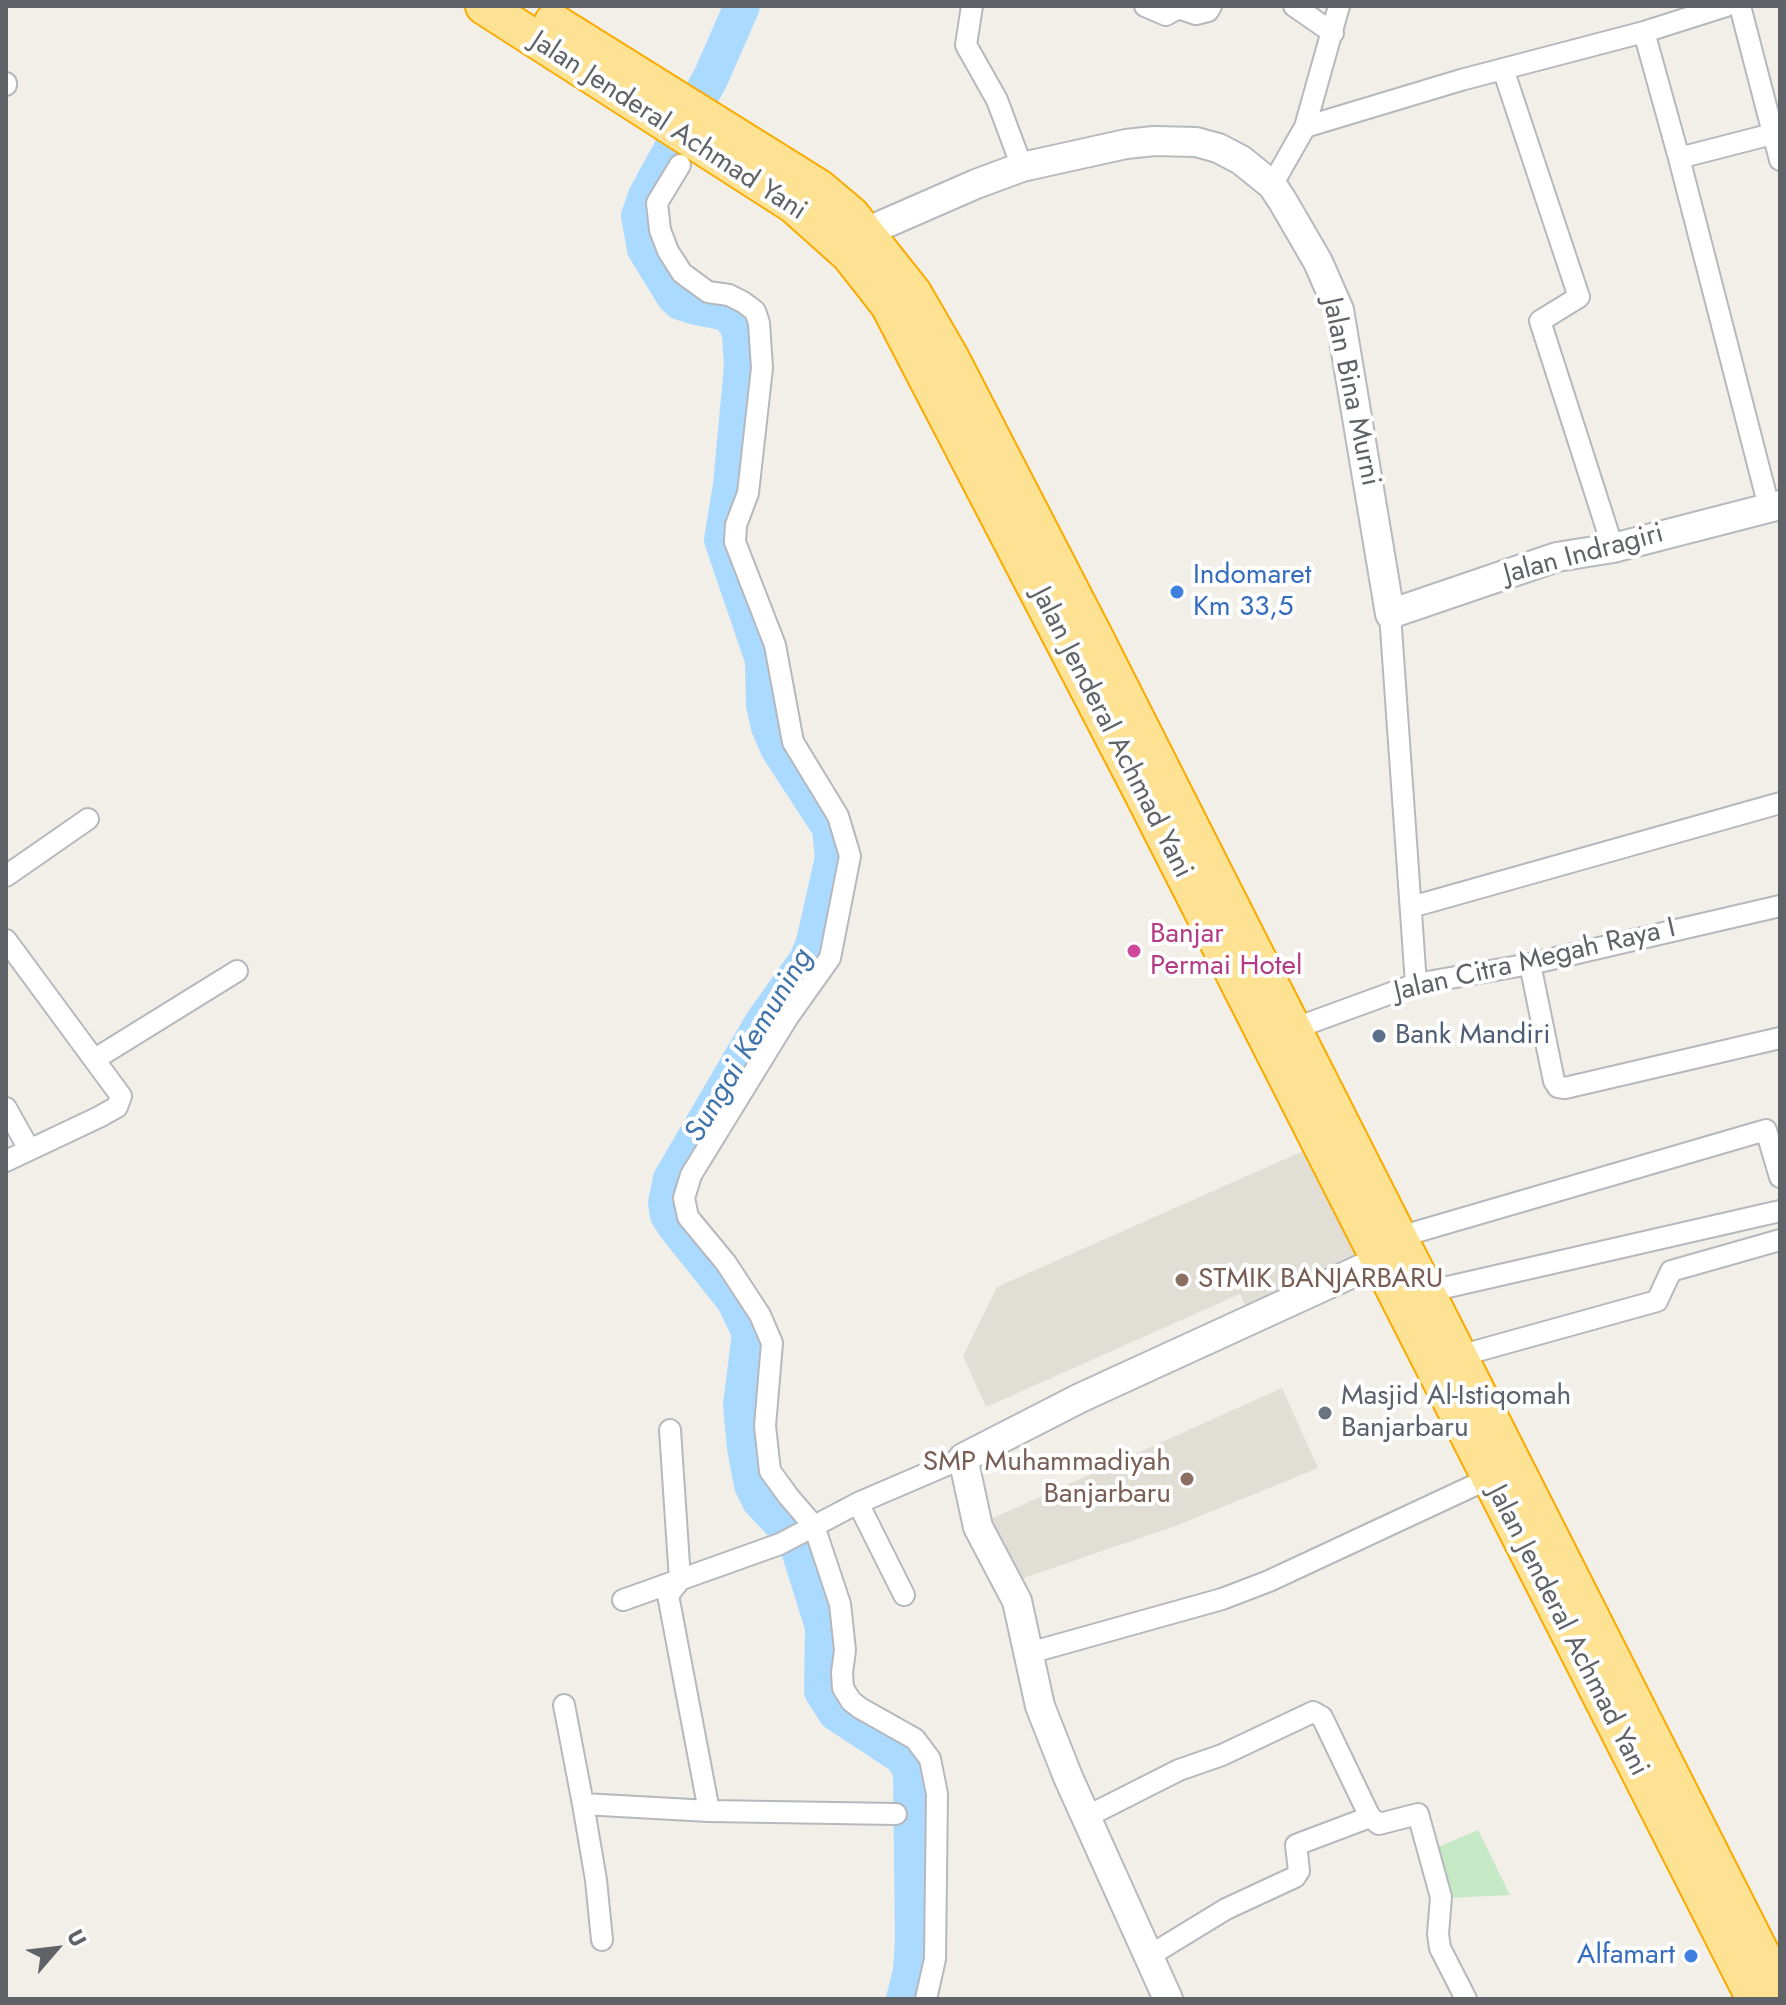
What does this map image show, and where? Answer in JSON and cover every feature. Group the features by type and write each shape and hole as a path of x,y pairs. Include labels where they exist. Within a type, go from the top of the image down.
{"highway":[{"name":"Jalan Jenderal Achmad Yani","path":"484,6 672,113"},
{"name":"Jalan Jenderal Achmad Yani","path":"528,6 672,113 706,150 794,205 849,254 889,305 1064,610 1390,1248 1426,1292 1459,1356 1617,1701 1707,1878 1755,1999"},
{"name":"Jalan Jenderal Achmad Yani","path":"706,150 819,188 866,232 913,293 950,357 1064,610"},
{"name":"Jalan Jenderal Achmad Yani","path":"1154,786 1293,1029 1490,1478 1617,1701"},
{"name":"Jalan Jenderal Achmad Yani","path":"1707,1878 1780,1991"}],"street":[{"path":"972,6 966,45 997,100 1022,167"},
{"path":"1145,6 1166,15 1178,8 1196,14 1208,11 1211,6"},
{"path":"1294,6 1333,33"},
{"path":"1272,185 1305,127 1339,6"},
{"path":"1305,127 1726,6"},
{"path":"1740,6 1776,132 1780,160"},
{"path":"1644,32 1775,506"},
{"path":"1503,69 1579,297 1540,321 1613,548"},
{"path":"1679,158 1776,132"},
{"name":"Jalan Bina Murni","path":"866,232 1022,167 1126,144 1196,142 1218,148 1241,160 1272,185 1318,262 1339,310 1390,614"},
{"path":"706,150 657,203 660,230 668,251 682,273 708,292 729,295 743,302 755,311 759,323 762,368 748,493 736,525 735,542 775,645 793,742 838,816 850,856 830,958 788,1017 723,1122 691,1175 684,1198 688,1217 726,1263 760,1315 772,1343 765,1426 770,1471 812,1527 840,1604 845,1650 843,1688 860,1708 915,1739 930,1759 937,1794 935,1959 926,1999"},
{"name":"Jalan Indragiri","path":"1390,614 1557,557 1613,548 1775,506"},
{"path":"1390,614 1416,984"},
{"path":"1411,907 1780,803"},
{"path":"6,876 88,819"},
{"name":"Jalan Citra Megah Raya I","path":"1293,1029 1416,984 1530,964 1780,906"},
{"path":"6,940 121,1096 117,1107 6,1161"},
{"path":"1530,964 1554,1081 1558,1087 1565,1088 1780,1038"},
{"path":"95,1059 237,971"},
{"path":"6,1108 29,1149"},
{"path":"623,1600 780,1544 858,1503 963,1458 1390,1248 1766,1130 1780,1177"},
{"path":"1426,1292 1780,1211"},
{"path":"1459,1356 1657,1301 1671,1271 1780,1240"},
{"path":"670,1430 680,1580 668,1595 709,1811"},
{"path":"963,1458 978,1527 1017,1601 1040,1706 1168,1999"},
{"path":"1029,1653 1222,1599 1269,1581 1490,1478"},
{"path":"858,1503 904,1595"},
{"path":"564,1705 596,1880 602,1940"},
{"path":"1086,1817 1179,1770 1222,1755 1313,1712 1322,1717 1370,1817 1379,1824 1418,1814 1441,1897 1440,1948 1466,1999"},
{"path":"583,1804 709,1811 896,1814"},
{"path":"1149,1956 1226,1909 1295,1877 1299,1871 1296,1845 1370,1817"}],"shaded area":[{"name":"STMIK BANJARBARU","path":"1303,1151 1367,1274 1254,1324 1240,1294 986,1407 963,1356 997,1287"},
{"name":"SMP Muhammadiyah Banjarbaru","path":"1282,1388 1318,1468 1178,1525 1012,1582 982,1523"}],"green space":[{"path":"1478,1830 1510,1895 1447,1898 1436,1848"}],"waterway":[{"name":"Sungai Kemuning","path":"742,6 711,77 646,196 639,216 645,249 674,296 692,306 727,313 737,325 742,366 731,485 722,540 763,660 764,705 769,727 778,748 830,828 833,858 807,960 762,1023 671,1179 666,1203 668,1215 675,1226 734,1300 750,1333 741,1405 752,1485 760,1501 792,1535 798,1547 823,1627 822,1691 836,1713 903,1757 911,1771 913,1940 911,1971 904,1999"}],"place":[{"name":"Indomaret Km 33,5","path":"1177,592"},
{"name":"Banjar Permai Hotel","path":"1134,951"},
{"name":"Bank Mandiri","path":"1379,1036"},
{"name":"STMIK BANJARBARU","path":"1182,1280"},
{"name":"Masjid Al-Istiqomah Banjarbaru","path":"1325,1413"},
{"name":"SMP Muhammadiyah Banjarbaru","path":"1187,1479"},
{"name":"Alfamart","path":"1691,1956"}]}
